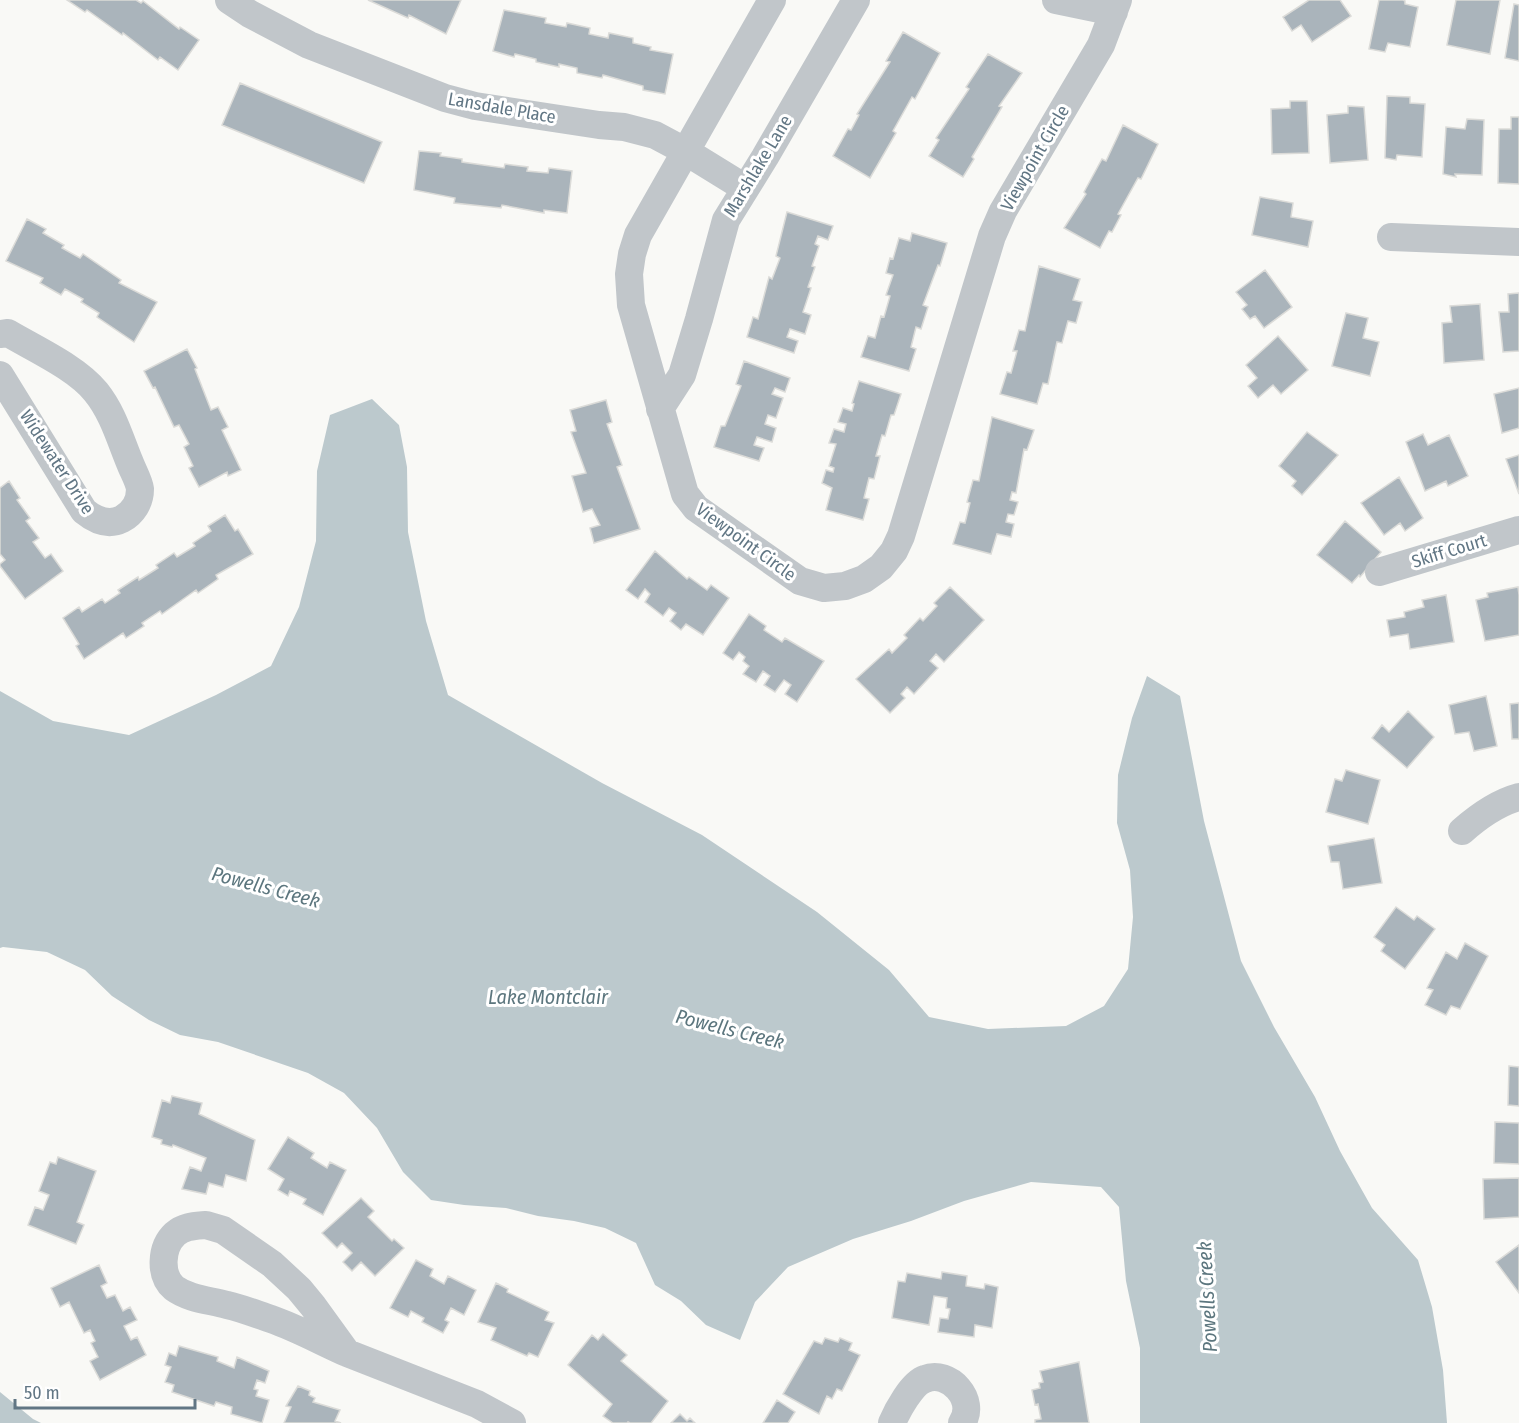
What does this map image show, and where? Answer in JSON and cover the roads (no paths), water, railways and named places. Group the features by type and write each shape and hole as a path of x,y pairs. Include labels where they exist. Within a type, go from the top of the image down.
{"street":[{"name":"Lansdale Place","path":"230,0 250,14 309,45 445,98 475,106 624,127 655,135 686,151 745,188"},
{"name":"Viewpoint Circle","path":"772,0 639,235 632,254 629,274 631,305 685,494 696,508 800,581 824,588 845,586 864,579 881,567 894,551 901,536 992,236 1003,211 1101,45 1116,6 1056,0"},
{"name":"Marshlake Lane","path":"660,409 682,375 726,220 856,0"},
{"path":"1391,237 1519,242"},
{"name":"Widewater Drive","path":"0,334 8,333 77,374 96,392 110,414 140,487 138,502 129,515 118,521 104,522 94,519 84,511 0,375"},
{"name":"Skiff Court","path":"1379,572 1519,530"},
{"path":"1462,831 1478,817 1519,797"},
{"path":"347,1353 299,1289 272,1264 223,1230 206,1225 188,1227 176,1234 167,1245 163,1259 165,1273 172,1286 186,1296 229,1305 273,1320 347,1353 477,1404 512,1423"},
{"path":"892,1423 915,1384 925,1378 938,1377 949,1380 960,1391 966,1406 965,1419 962,1423"}],"water":[{"name":"Lake Montclair","path":"372,399 399,425 407,467 408,532 426,621 448,695 602,783 702,835 817,912 889,970 929,1017 988,1029 1066,1026 1104,1006 1128,969 1133,917 1130,870 1117,823 1118,775 1132,718 1147,676 1180,696 1204,821 1241,961 1372,1208 1418,1260 1432,1307 1443,1370 1447,1423 1140,1423 1140,1348 1126,1281 1119,1207 1101,1187 1031,1182 964,1201 853,1239 788,1267 755,1302 740,1340 706,1325 681,1301 655,1285 636,1243 605,1228 574,1221 538,1216 506,1208 431,1200 403,1172 377,1128 344,1093 308,1073 218,1042 180,1035 149,1020 112,996 85,970 47,952 0,948 0,691 53,721 129,735 216,695 271,666 299,607 316,541 317,471 330,415"},
{"path":"0,1392 33,1419 41,1423 0,1423"}],"water label":[{"name":"Powells Creek","path":"266,887"},
{"name":"Powells Creek","path":"730,1029"},
{"name":"Powells Creek","path":"1207,1297"}]}
